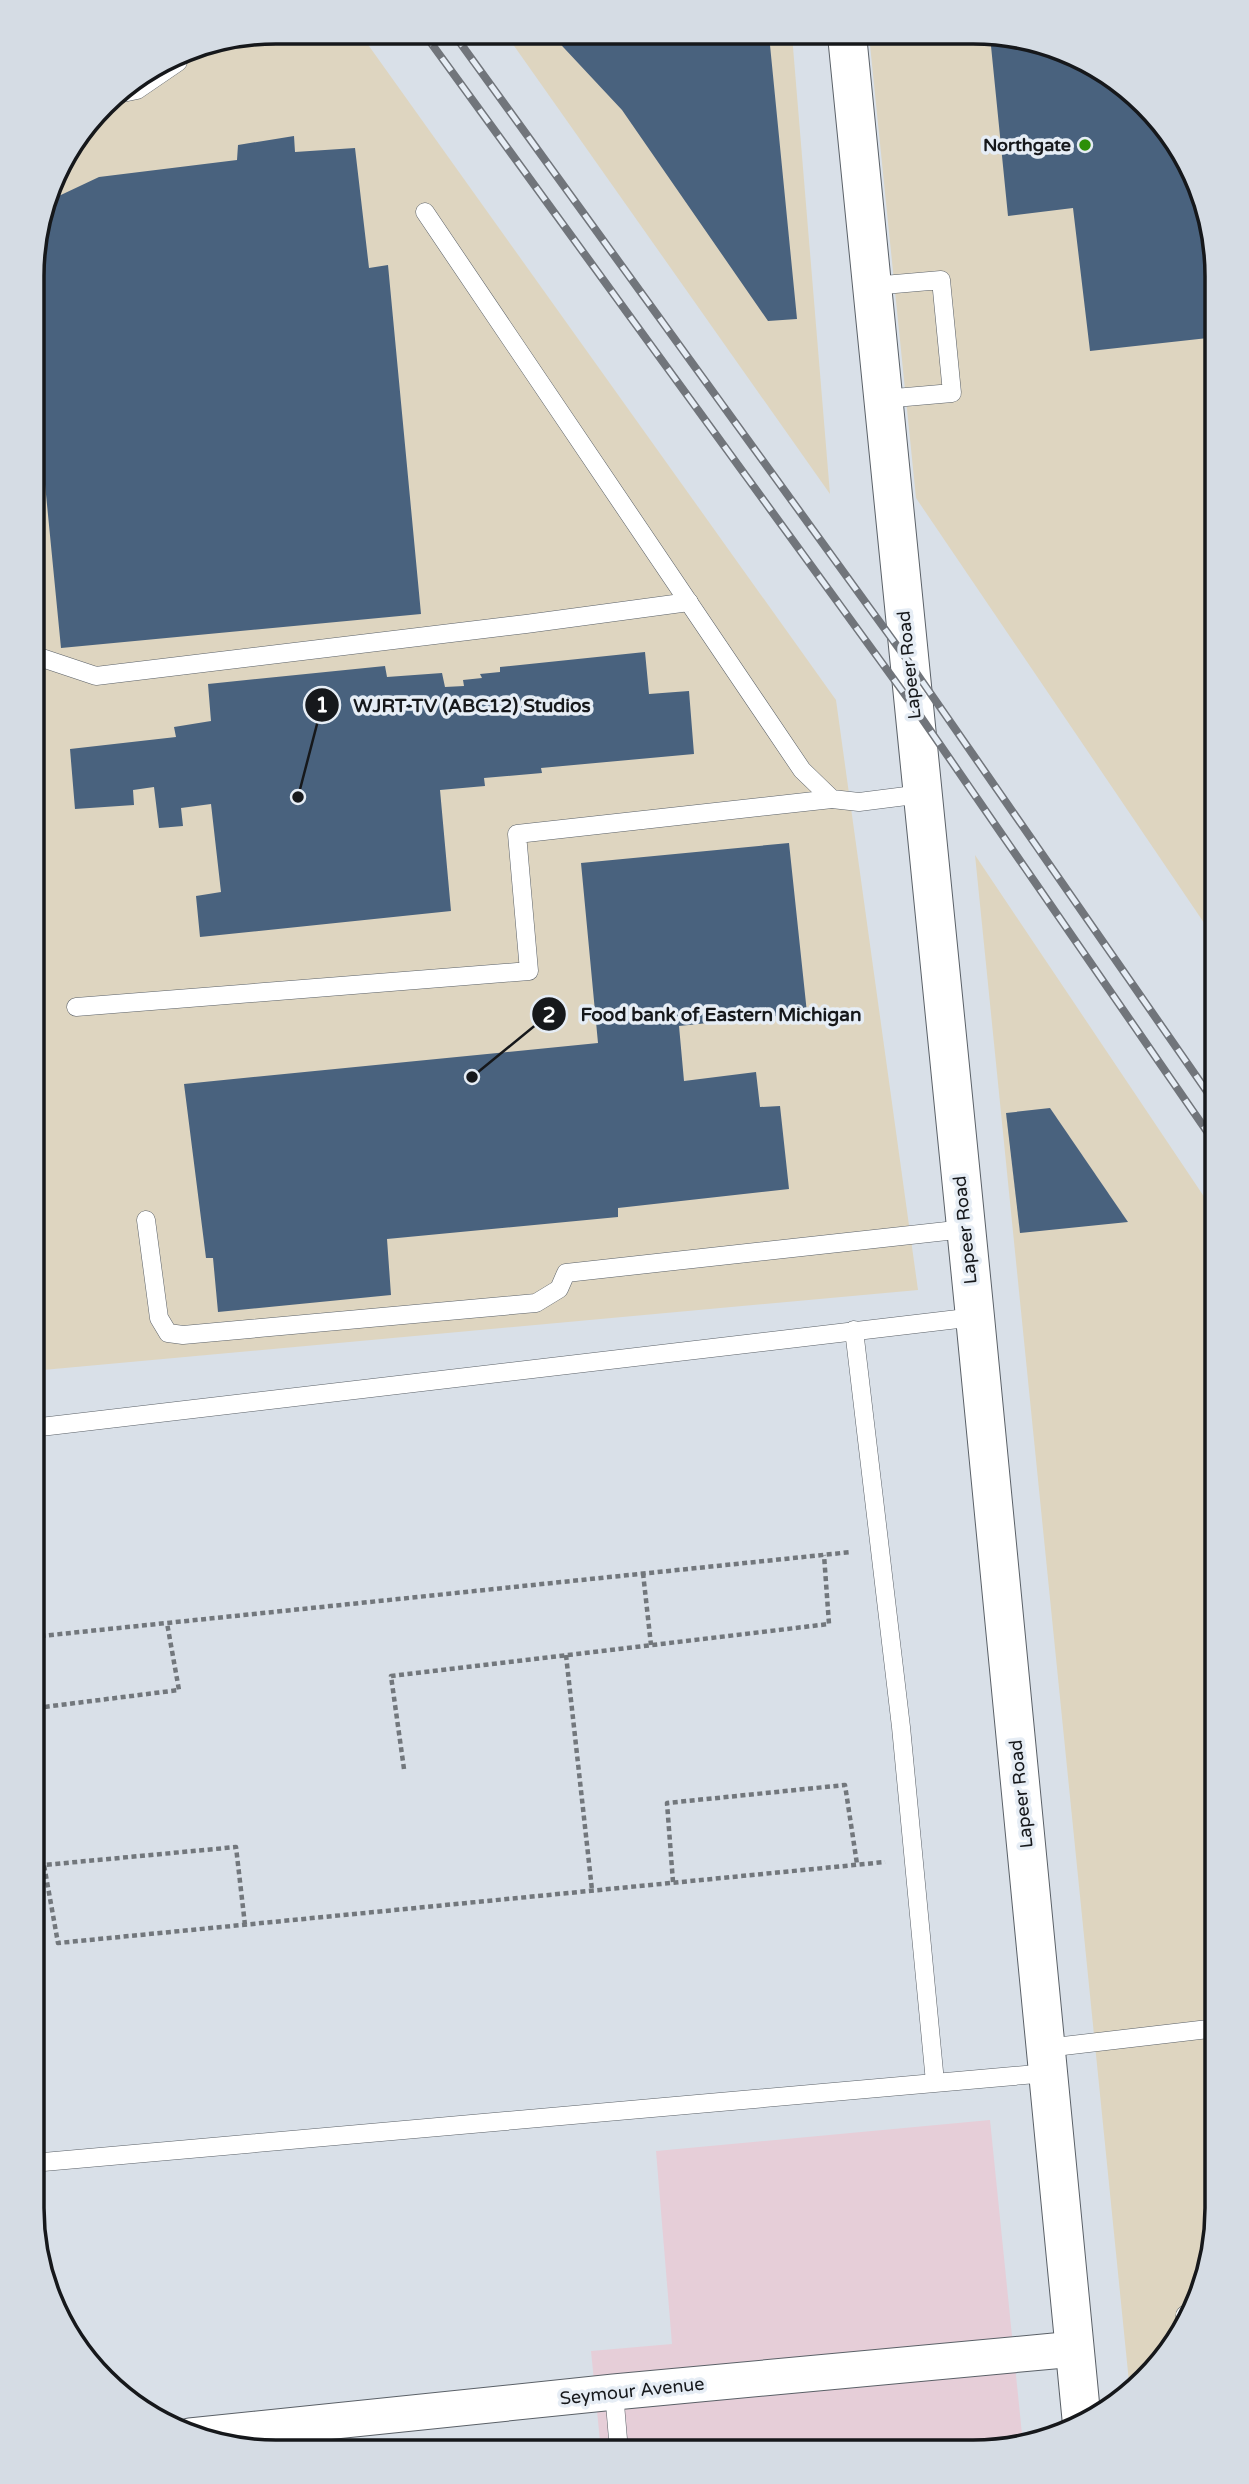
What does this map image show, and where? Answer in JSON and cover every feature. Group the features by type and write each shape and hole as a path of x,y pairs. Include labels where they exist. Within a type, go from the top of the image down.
{"main road":[{"name":"Lapeer Road","path":"848,44 1081,2413"}],"street":[{"name":"Seymour Avenue","path":"220,2433 614,2392 1074,2349"}],"lane":[{"path":"425,212 802,770 832,799"},
{"path":"872,286 941,279 952,393 883,399"},
{"path":"44,659 96,676 689,602"},
{"path":"76,1007 529,971 517,834 832,799 859,802 922,794"},
{"path":"146,1220 159,1318 167,1333 183,1335 536,1303 559,1289 566,1273 965,1229"},
{"path":"44,1427 975,1317"},
{"path":"854,1330 914,1859 935,2082"},
{"path":"44,2162 935,2082 1205,2030"},
{"path":"614,2392 618,2440"}],"path":[{"path":"44,1636 880,1549"},
{"path":"404,1769 391,1676 829,1624 824,1555"},
{"path":"643,1573 651,1645"},
{"path":"44,1707 178,1690 167,1623"},
{"path":"566,1655 592,1890"},
{"path":"673,1882 667,1803 845,1785 857,1864"},
{"path":"245,1925 236,1847 44,1865 58,1944 914,1859"}],"shaded area":[{"path":"261,44 368,44 836,700 918,1290 44,1370 44,261 52,216 61,187 83,147 123,101 147,83 187,61 231,48"},
{"path":"513,44 793,44 830,494"},
{"path":"870,44 988,44 1018,48 1048,56 1102,83 1126,101 1148,123 1181,173 1193,201 1201,231 1205,261 1205,924 916,498"},
{"path":"975,855 1205,1198 1205,2223 1193,2283 1181,2311 1157,2349 1129,2380"},
{"path":"990,2120 1022,2434 973,2440 600,2440 591,2351 672,2344 656,2151"}],"building":[{"path":"560,44 770,44 797,319 768,321 622,110"},
{"name":"Northgate","path":"991,44 1048,56 1102,83 1126,101 1148,123 1166,147 1193,201 1201,231 1205,261 1205,338 1090,351 1073,208 1008,216"},
{"path":"294,136 295,152 355,148 369,268 388,265 421,614 61,648 44,474 44,261 58,196 99,177 237,160 238,145"},
{"path":"645,652 649,694 689,691 694,754 541,768 542,773 484,778 485,786 440,790 451,911 200,937 196,896 221,892 211,804 181,808 183,826 159,828 154,787 133,790 134,805 75,809 70,749 176,737 174,727 211,721 208,684 385,666 387,677 442,673 445,687 464,686 463,680 482,678 480,674 500,672 500,667"},
{"path":"789,843 807,1013 679,1026 684,1081 756,1072 760,1107 780,1106 789,1189 618,1208 618,1217 387,1239 391,1295 218,1312 213,1258 206,1258 184,1084 598,1043 581,863"},
{"path":"1050,1108 1128,1222 1020,1233 1006,1113"}],"railway":[{"path":"432,44 914,707 1205,1129"},
{"path":"461,44 908,661 1205,1089"}],"place":[{"name":"Northgate","path":"1085,145"},
{"name":"WJRT-TV (ABC12) Studios","path":"298,797"},
{"name":"Food bank of Eastern Michigan","path":"472,1077"}]}
